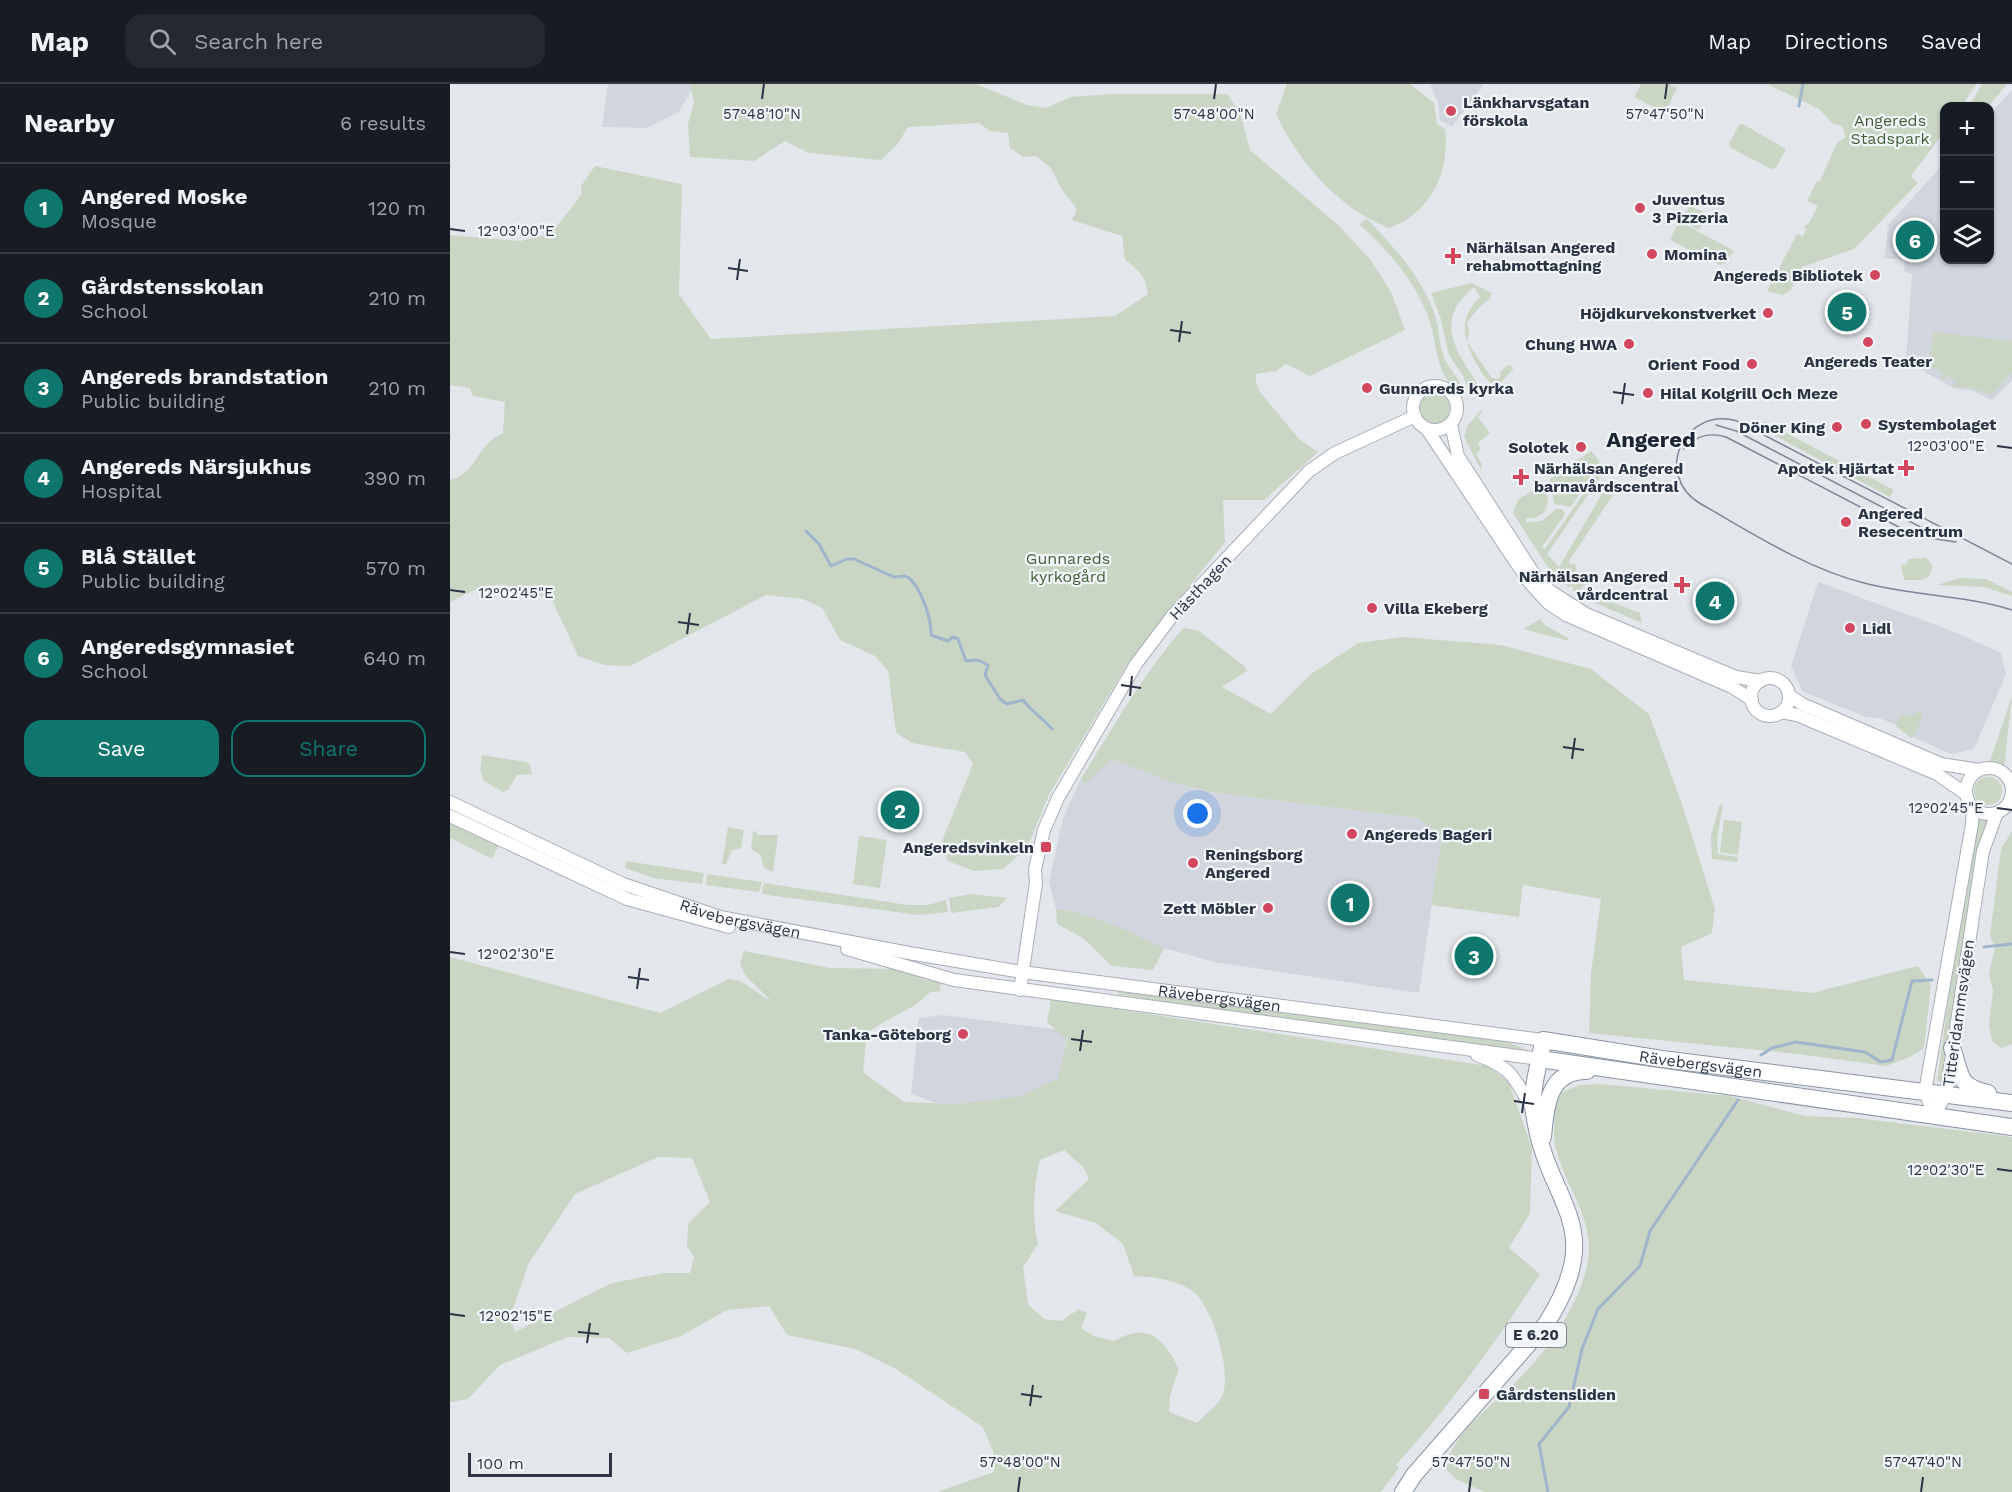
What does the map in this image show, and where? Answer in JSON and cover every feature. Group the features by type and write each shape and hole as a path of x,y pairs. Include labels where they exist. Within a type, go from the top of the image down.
{"highway":[{"name":"Rävebergsvägen","path":"1543,1040 1662,1059 2012,1103"},
{"name":"E 6.20","path":"1403,1492 1414,1475 1546,1324 1570,1280 1575,1257 1574,1233 1569,1212 1542,1147 1533,1110 1533,1092 1543,1040"},
{"path":"1952,1048 1959,1073 1966,1085 1973,1089 2012,1098"},
{"name":"Rävebergsvägen","path":"1540,1059 2012,1127"},
{"path":"1542,1147 1547,1109 1559,1078 1577,1071 1624,1071"}],"street":[{"path":"1752,700 1732,687 1566,615 1548,603 1516,564 1426,428 1415,416 1414,402 1420,392 1431,386 1439,386 1450,391 1456,400 1458,411 1451,424 1452,440 1458,456 1534,574 1560,599 1586,614 1736,677 1761,681"},
{"name":"Hästhagen","path":"1020,990 1036,883 1042,870 1050,820 1058,798 1081,755 1136,664 1167,622 1309,471 1335,453 1415,416"},
{"path":"1426,428 1441,429 1451,424"},
{"path":"1781,712 1797,715 1937,774 1966,794 1973,808 1980,813 1997,813 2010,799 2011,786 1999,771 1941,764 1802,704 1789,695 1780,681 1770,678 1761,681 1753,689 1754,708 1762,714 1772,716 1781,712 1788,705 1789,695"},
{"path":"1966,794 1968,783 1979,770"},
{"name":"Rävebergsvägen","path":"450,802 623,884 720,917 909,954 1022,972 1543,1040"},
{"name":"Titteridammsvägen","path":"1934,1116 1925,1092 1973,808"},
{"name":"Titteridammsvägen","path":"1934,1116 1946,1094 1983,851 1997,813"},
{"name":"Rävebergsvägen","path":"450,816 627,899 704,922 830,945 954,980 1540,1059"},
{"name":"Rävebergsvägen","path":"1456,1048 1504,1068 1518,1081 1533,1110"}],"shaded area":[{"path":"608,84 695,84 679,112 647,128 602,127"},
{"name":"Länkharvsgatan förskola","path":"1430,84 1484,84 1452,127 1440,120 1438,102"},
{"path":"2012,90 2012,380 1992,400 1973,391 1953,388 1906,361 1912,274 1904,272 1905,260 1881,258 1885,255 1888,225 1940,167 1940,264 1994,264 1994,110"},
{"path":"1818,582 1955,632 2001,653 2006,674 1974,749 1951,754 1910,736 1899,726 1879,718 1866,717 1802,691 1791,666"},
{"path":"1112,759 1172,782 1211,792 1418,818 1442,835 1419,993 1214,962 1164,948 1069,911 1056,909 1049,882 1063,818 1081,779 1083,783"},
{"path":"943,1015 1068,1031 1059,1082 1011,1101 953,1109 911,1094 919,1018"}],"green space":[{"name":"Gunnareds kyrkogård","path":"690,84 976,84 1027,105 1046,108 1071,97 1111,94 1228,94 1241,116 1250,150 1338,225 1370,259 1391,292 1405,330 1310,376 1286,364 1276,371 1256,374 1256,383 1260,392 1300,440 1318,452 1264,500 1223,500 1225,542 1128,663 1049,795 1027,848 1003,869 974,871 948,861 942,841 973,764 965,752 912,743 896,733 888,671 875,656 840,640 822,608 803,599 766,595 630,666 604,665 578,656 552,600 523,589 501,585 490,586 465,594 450,602 450,480 467,471 486,445 503,433 505,402 473,396 470,388 450,385 450,235 520,241 551,234 581,195 581,186 595,166 682,184 679,294 711,339 1115,316 1148,294 1141,274 1125,260 1122,236 1072,220 1077,209 1062,190 1050,167 1036,156 1023,157 1010,148 1008,133 990,131 979,123 908,127 897,145 881,160 809,153 785,141 754,161 690,157 688,124 694,103"},
{"path":"1287,84 1410,84 1434,103 1437,124 1445,129 1446,145 1441,175 1427,201 1417,212 1389,228 1353,209 1337,196 1322,182 1296,150 1276,114"},
{"path":"1641,84 1669,84 1677,88 1665,113 1634,97"},
{"name":"Angereds Stadspark","path":"1767,84 1976,84 1965,102 1940,102 1940,137 1911,176 1918,183 1854,249 1802,267 1791,290 1782,295 1767,291 1797,234 1803,236 1807,229 1803,227 1809,223 1818,206 1807,201 1817,181 1820,181 1837,143 1846,137 1842,126 1833,124 1819,109"},
{"path":"1982,84 2007,84 1992,102 1971,102"},
{"path":"1743,124 1786,149 1776,168 1771,169 1731,148 1729,144 1739,125"},
{"path":"1690,206 1704,212 1704,222 1699,230 1684,222 1685,219 1682,217"},
{"path":"1367,219 1408,265 1424,291 1436,319 1443,355 1463,392 1454,387 1442,370 1428,316 1415,290 1390,255 1359,224"},
{"path":"1679,221 1734,251 1726,263 1719,265 1670,240"},
{"path":"1472,283 1491,293 1490,299 1467,323 1469,332 1467,342 1492,378 1499,379 1501,371 1508,365 1512,366 1513,370 1500,383 1491,383 1473,357 1466,340 1465,325 1469,311 1480,297 1474,287 1461,300 1454,312 1451,324 1452,336 1457,349 1479,386 1477,392 1472,394 1468,392 1464,377 1449,355 1440,316 1431,293"},
{"path":"1934,332 2012,341 2012,372 1991,395 1973,388 1953,387 1956,380 1947,375 1943,381 1940,379 1943,373 1929,366"},
{"path":"1435,393 1445,398 1450,408 1445,418 1435,423 1425,418 1420,408 1425,398"},
{"path":"1481,410 1483,411 1478,417 1490,433 1478,443 1481,449 1476,454 1482,464 1481,470 1464,437 1468,425"},
{"path":"1764,421 1894,490 1890,497 1760,428"},
{"path":"1591,451 1600,462 1571,507 1554,504 1550,479"},
{"path":"1602,467 1606,469 1547,554 1559,567 1603,492 1612,489 1623,491 1613,495 1569,561 1570,564 1576,564 1576,574 1585,584 1577,594 1572,590 1574,588 1571,585 1569,588 1547,566 1513,513 1518,500 1543,483 1548,502 1544,512 1534,518 1526,518 1526,522 1542,521 1556,509 1562,509 1565,514 1542,547 1545,549"},
{"path":"1926,558 1933,566 1929,577 1921,580 1904,580 1901,565 1906,564 1909,559"},
{"path":"1960,578 1986,579 2012,592 2012,596 1984,587 1937,585"},
{"path":"1593,595 1640,613 1642,623 1586,599"},
{"path":"1540,619 1545,625 1568,638 1569,641 1523,629"},
{"path":"1183,628 1199,631 1244,666 1247,671 1222,687 1271,714 1311,674 1358,643 1402,637 1501,645 1591,669 1649,714 1682,804 1715,909 1712,933 1681,947 1684,980 1812,993 1918,966 1931,985 1924,1048 1910,1057 1886,1066 1798,1054 1589,1033 1591,974 1601,899 1523,885 1519,917 1431,905 1442,836 1418,818 1211,792 1172,782 1112,759 1084,784 1081,779 1117,721 1155,664"},
{"path":"2012,696 2004,769 1989,764"},
{"path":"1919,712 1924,713 1911,738 1896,726 1900,715 1910,716"},
{"path":"482,755 526,762 530,765 532,774 517,775 508,790 503,792 484,781 480,770"},
{"path":"1988,777 1998,781 2002,791 1998,801 1988,805 1978,801 1974,791 1978,781"},
{"path":"1723,804 1717,840 1718,854 1738,857 1737,862 1712,859 1711,836 1719,806"},
{"path":"1978,816 1988,819 1968,908 1942,1081 1937,1082 1962,903"},
{"path":"450,820 500,843 492,859 450,838"},
{"path":"1724,820 1742,822 1738,855 1720,852"},
{"path":"728,827 744,830 741,848 732,850 726,864 722,864"},
{"path":"753,831 757,832 757,835 778,835 773,872 764,868 761,855 751,849"},
{"path":"2012,831 2012,1044 2001,1048 1992,1041 1989,1025 1993,991 1989,974 1995,947 1990,936 2001,849"},
{"path":"859,836 887,840 880,888 853,884"},
{"path":"626,861 704,873 702,884 653,878 625,868"},
{"path":"707,874 762,882 759,892 706,885"},
{"path":"764,883 908,905 928,905 946,900 948,912 919,915 768,895 762,893"},
{"path":"971,894 1008,898 998,907 951,913 949,898"},
{"path":"1056,909 1097,919 1164,948 1153,970 1112,966 1083,938 1057,924"},
{"path":"744,951 830,968 901,969 925,980 941,981 940,991 930,992 916,1004 867,1033 863,1072 904,1102 957,1104 1018,1097 1058,1079 1067,1040 1047,1022 1051,999 1488,1066 1509,1083 1532,1148 1530,1213 1509,1248 1540,1274 1472,1373 1396,1465 1399,1468 1381,1492 937,1492 994,1472 993,1451 983,1427 896,1369 855,1349 787,1335 769,1306 727,1310 681,1336 627,1353 609,1338 568,1337 500,1365 468,1399 450,1402 450,957 660,1013 729,979 740,981 772,1002 745,975 740,963","holes":["1064,1150 1084,1168 1089,1179 1055,1211 1096,1223 1123,1244 1134,1276 1163,1279 1191,1290 1199,1297 1213,1323 1223,1356 1225,1386 1217,1403 1197,1423 1169,1412 1170,1396 1179,1369 1167,1349 1154,1336 1137,1333 1114,1341 1094,1336 1081,1328 1087,1313 1079,1309 1061,1321 1044,1319 1028,1304 1023,1267 1038,1244 1034,1202 1040,1160","658,1157 692,1158 710,1202 688,1224 687,1246 694,1257 690,1273 664,1273 612,1283 515,1332 510,1317 529,1263 575,1194"]},
{"path":"1119,990 1474,1036 1516,1045 1526,1050 1147,999 1118,994"},
{"path":"1600,1084 1730,1096 1805,1116 1857,1118 2012,1137 2012,1492 1484,1492 1456,1479 1445,1468 1456,1443 1474,1421 1539,1357 1568,1313 1582,1282 1587,1266 1588,1235 1556,1149 1555,1118 1559,1093 1581,1085"}],"waterway":[{"path":"1799,106 1803,84"},
{"path":"806,531 819,544 831,566 847,559 854,559 894,577 909,578 918,589 925,605 931,635 948,641 953,637 958,639 966,661 978,660 988,665 985,675 1000,699 1007,704 1023,700 1052,729"},
{"path":"1984,947 2012,944"},
{"path":"1761,1055 1772,1048 1796,1042 1865,1052 1881,1062 1892,1060 1912,981 1932,980"},
{"path":"1548,1492 1539,1444 1569,1407 1582,1349 1598,1309 1640,1266 1650,1231 1738,1100"}],"tram line":[{"path":"2012,564 1737,421 1718,419 1702,424 1689,433 1681,446 1677,461 1678,477 1686,491 1701,504 1801,559 1822,569 1864,583 1901,591 1976,601 2012,610"},
{"path":"1716,425 1736,431 1930,532"},
{"path":"1684,449 1703,436 1726,437 1916,536 1956,542"}],"place":[{"name":"Länkharvsgatan förskola","path":"1451,111"},
{"name":"Juventus 3 Pizzeria","path":"1640,208"},
{"name":"Angeredsgymnasiet","path":"1915,240"},
{"name":"Momina","path":"1652,254"},
{"name":"Närhälsan Angered rehabmottagning","path":"1453,256"},
{"name":"Angereds Bibliotek","path":"1875,275"},
{"name":"Blå Stället","path":"1847,312"},
{"name":"Höjdkurvekonstverket","path":"1768,313"},
{"name":"Angereds Teater","path":"1868,342"},
{"name":"Chung HWA","path":"1629,344"},
{"name":"Orient Food","path":"1752,364"},
{"name":"Gunnareds kyrka","path":"1367,388"},
{"name":"Hilal Kolgrill Och Meze","path":"1648,393"},
{"name":"Systembolaget","path":"1866,424"},
{"name":"Döner King","path":"1837,427"},
{"name":"Solotek","path":"1581,447"},
{"name":"Apotek Hjärtat","path":"1906,468"},
{"name":"Närhälsan Angered barnavårdscentral","path":"1521,477"},
{"name":"Angered Resecentrum","path":"1846,522"},
{"name":"Närhälsan Angered vårdcentral","path":"1682,585"},
{"name":"Angereds Närsjukhus","path":"1715,601"},
{"name":"Villa Ekeberg","path":"1372,608"},
{"name":"Lidl","path":"1850,628"},
{"name":"Gårdstensskolan","path":"900,810"},
{"name":"Angereds Bageri","path":"1352,834"},
{"name":"Angeredsvinkeln","path":"1046,847"},
{"name":"Reningsborg Angered","path":"1193,863"},
{"name":"Angered Moske","path":"1350,903"},
{"name":"Zett Möbler","path":"1268,908"},
{"name":"Angereds brandstation","path":"1474,956"},
{"name":"Tanka-Göteborg","path":"963,1034"},
{"name":"Gårdstensliden","path":"1484,1394"}],"district":[{"name":"Angered","path":"1651,439"}]}
